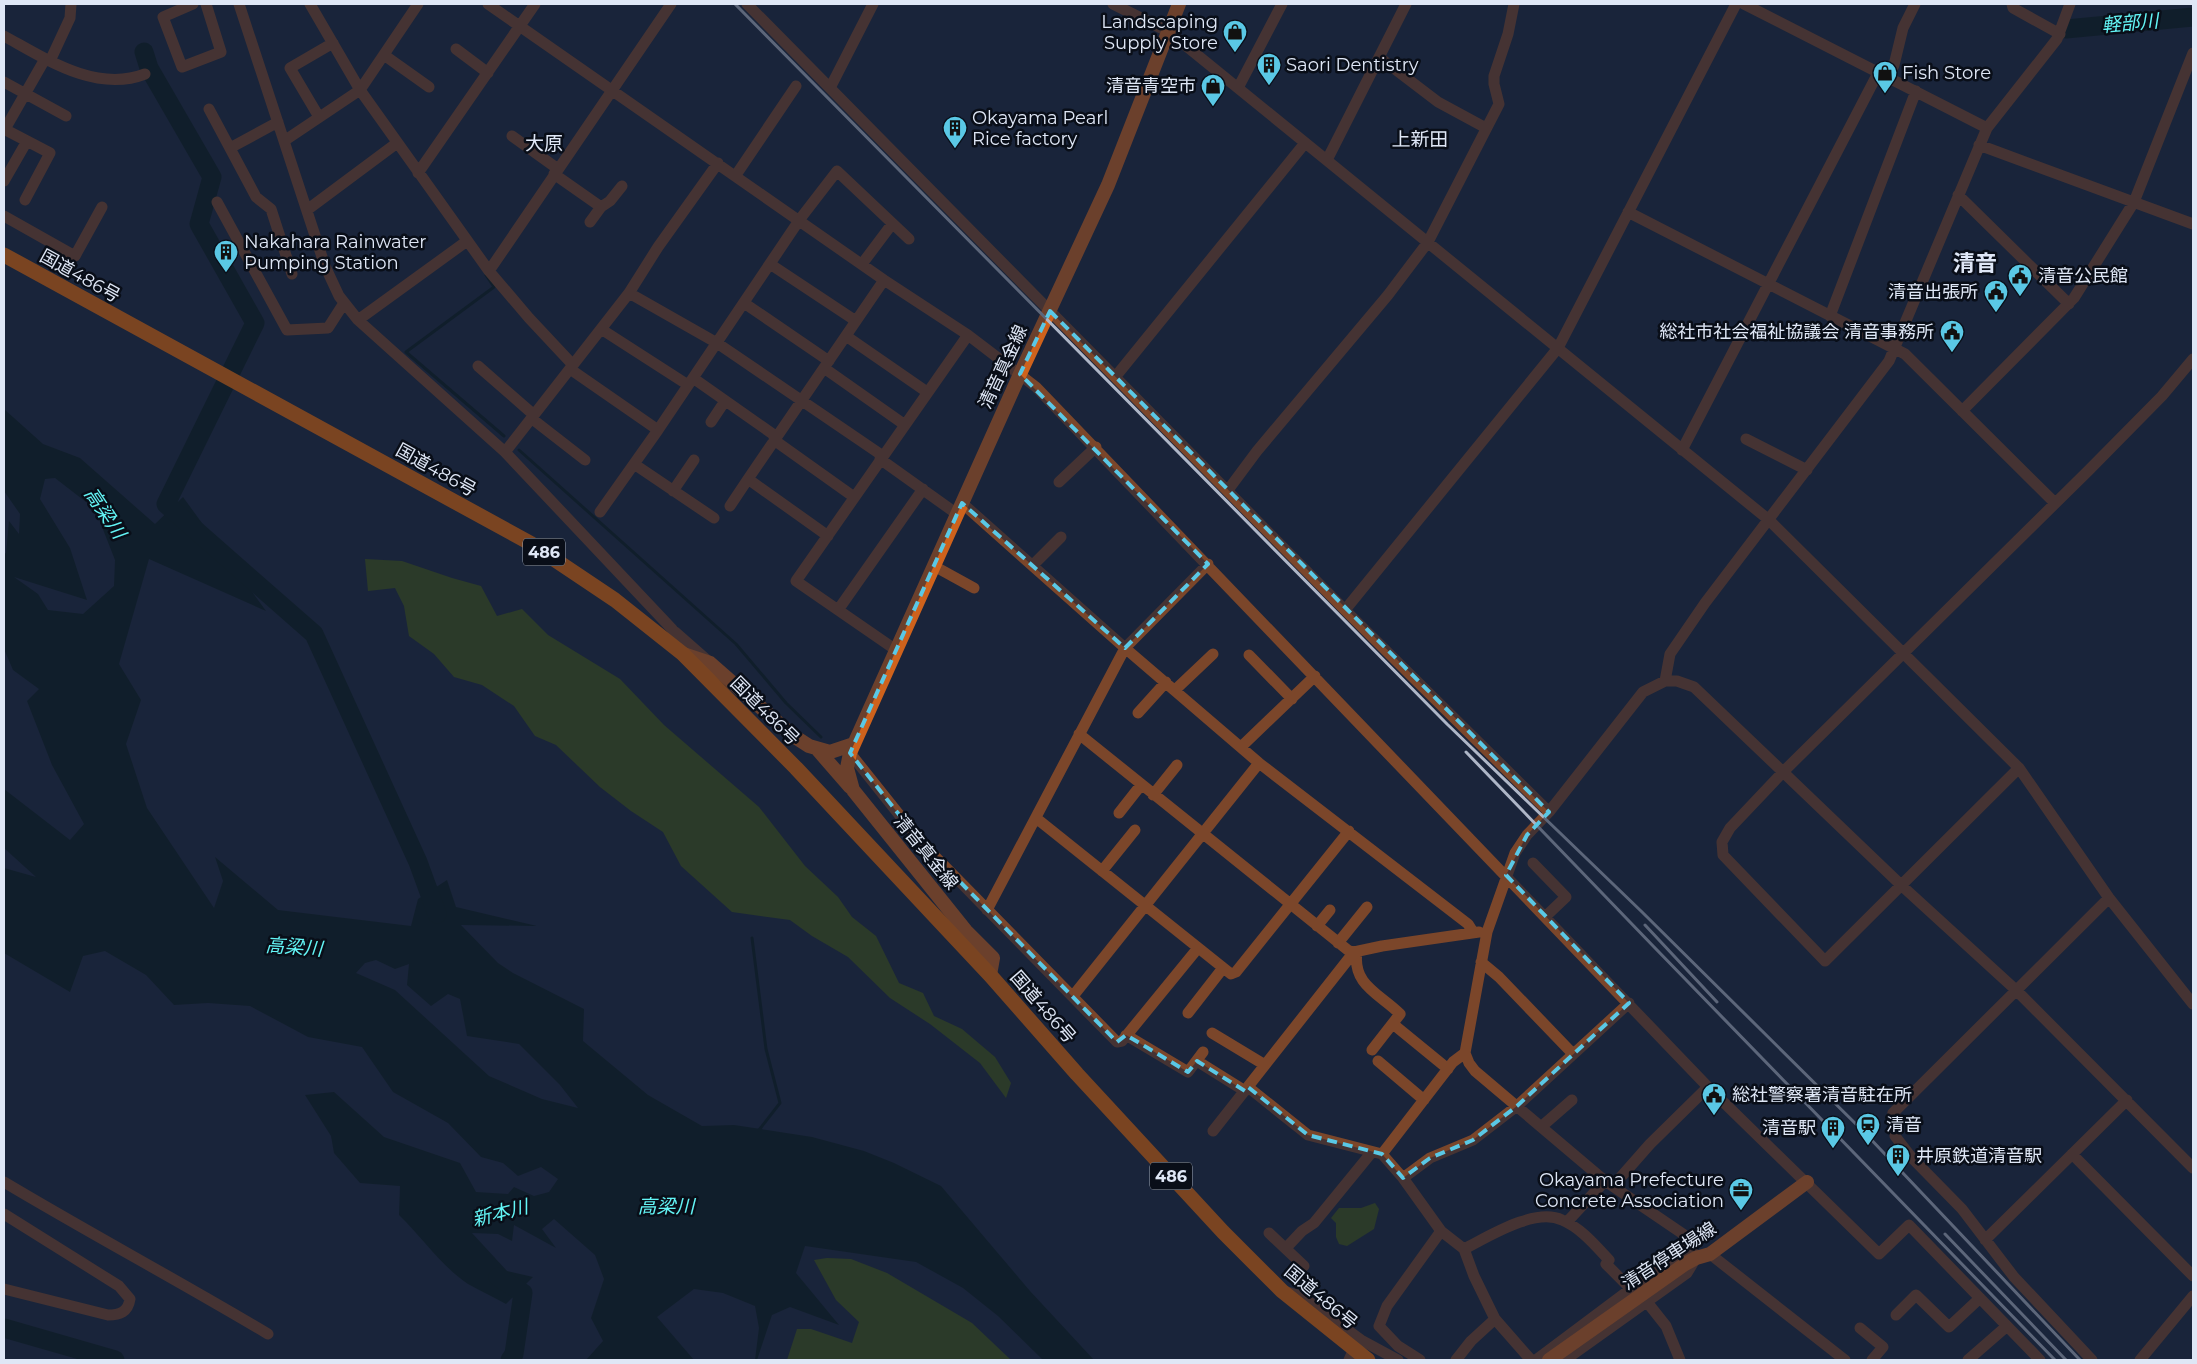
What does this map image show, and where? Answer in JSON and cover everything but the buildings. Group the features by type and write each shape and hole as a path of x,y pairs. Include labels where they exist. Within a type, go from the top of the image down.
{"highway":[{"name":"国道486号","path":"4,256 530,543 615,600 683,654 796,768 990,975 1077,1074 1216,1225 1282,1291 1351,1355 1368,1360"}],"main road":[{"name":"清音真金線","path":"990,975 993,958 966,931 852,790 847,768 852,748 1020,374 1108,185 1179,4"},
{"path":"683,654 710,663 792,735 817,750 852,790"},
{"path":"817,750 830,752 852,748"},
{"name":"清音停車場線","path":"1549,1360 1703,1256 1807,1182"}],"street":[{"path":"25,200 50,153 4,129 48,60 70,18 71,4"},
{"path":"193,4 163,17 182,67 221,52 206,4"},
{"path":"239,4 325,266 344,303 358,320 504,452 672,629 710,663"},
{"path":"310,4 330,45 357,91 395,145 418,172 464,242 571,367 658,430"},
{"path":"284,141 357,91 418,4"},
{"path":"488,4 800,219 884,280 968,335 1036,387 1096,447 1708,1087 1879,1254 1909,1225 2040,1360"},
{"path":"418,172 535,4"},
{"path":"489,271 671,4"},
{"path":"747,4 1345,610 1549,812"},
{"path":"830,88 873,4"},
{"path":"1113,4 1169,32 1769,520 2019,768 2109,898 2193,1004"},
{"path":"1238,88 1282,4"},
{"path":"1326,160 1406,4"},
{"path":"1228,490 1257,451 1388,296 1428,242 1499,104 1494,76 1508,34 1514,4"},
{"path":"1345,610 1558,348 1736,4"},
{"path":"1744,4 1987,128"},
{"path":"1682,450 1768,284 1883,75 1894,65 1903,28 1915,4"},
{"path":"2012,4 2014,8 2060,34"},
{"path":"1666,681 1668,658 1705,603 1889,361 1987,128 2060,34 2070,4"},
{"path":"4,36 48,60 84,76 134,78 145,74"},
{"path":"319,117 290,68 330,45"},
{"path":"456,49 488,73"},
{"path":"1962,411 2069,304 2134,202 2193,53"},
{"path":"384,55 429,88"},
{"path":"1379,57 1438,102 1486,128"},
{"path":"4,82 66,116"},
{"path":"736,175 796,86"},
{"path":"1830,316 1916,92"},
{"path":"209,109 256,197 271,209 292,274"},
{"path":"230,148 278,122"},
{"path":"512,136 601,207"},
{"path":"4,181 27,141"},
{"path":"1116,376 1305,143"},
{"path":"306,210 395,145"},
{"path":"1979,145 2193,224"},
{"path":"504,452 630,293 658,247 718,163"},
{"path":"600,512 717,344 800,219 837,171 909,239"},
{"path":"590,222 601,207 610,202 622,186"},
{"path":"1958,195 2069,304"},
{"path":"217,202 287,330 328,328 344,303"},
{"path":"4,216 75,256 102,207"},
{"path":"1628,212 1905,354 2055,503"},
{"path":"862,264 892,224"},
{"path":"358,320 464,242"},
{"path":"770,264 856,321"},
{"path":"730,506 884,280"},
{"path":"630,293 717,344 802,400 922,489 960,508 1033,564 1125,648 1260,763 1468,924 1473,932"},
{"path":"744,303 904,425"},
{"path":"601,328 725,401 854,497"},
{"path":"896,650 796,581 968,335"},
{"path":"846,336 927,392"},
{"path":"2019,768 1825,961 1723,855 1722,842 1730,828 1783,772 2162,396 2193,359"},
{"path":"478,366 532,417 585,460"},
{"path":"712,422 725,401"},
{"path":"1746,439 1807,470"},
{"path":"1059,482 1096,447"},
{"path":"673,491 694,460"},
{"path":"634,464 714,518"},
{"path":"748,479 828,536"},
{"path":"838,610 922,489"},
{"path":"1033,564 1061,537"},
{"path":"987,910 1125,648 1208,564"},
{"path":"934,566 974,588"},
{"path":"672,629 683,654"},
{"path":"1175,690 1213,654"},
{"path":"1249,656 1292,699"},
{"path":"1242,746 1315,676"},
{"path":"1845,1360 1703,1256 1683,1234 1609,1184 1471,1067 1465,1053 1487,932 1515,853 1527,835 1549,812 1643,692 1666,681 1677,681 1694,686 1901,885 2017,991 2193,1168"},
{"path":"1138,713 1166,682"},
{"path":"1079,734 1349,951 1356,952 1473,932 1487,932"},
{"path":"852,748 921,842 1117,1042 1122,1041 1198,948"},
{"path":"1073,996 1260,763"},
{"path":"1153,794 1177,765"},
{"path":"1119,813 1141,785"},
{"path":"1036,818 1231,974 1236,972 1349,831"},
{"path":"1102,871 1135,830"},
{"path":"1533,863 1566,897 1546,916"},
{"path":"2092,1360 2014,1277 1962,1210 1912,1158 1895,1136 1898,1121 1894,1113 2109,898"},
{"path":"1338,943 1367,908"},
{"path":"1317,926 1330,910"},
{"path":"1356,952 1363,984 1400,1014 1372,1050"},
{"path":"1213,1131 1356,952"},
{"path":"1481,962 1499,977 1573,1054"},
{"path":"1188,1013 1223,968"},
{"path":"1403,1178 1430,1158 1473,1140 1517,1106 1629,1003"},
{"path":"1393,1024 1448,1069"},
{"path":"1212,1033 1265,1066"},
{"path":"1126,1035 1188,1072 1200,1056 1308,1135 1377,1153 1403,1178 1441,1231 1464,1249 1474,1276 1495,1319 1531,1360"},
{"path":"1286,1248 1302,1231 1314,1223 1424,1100 1453,1062 1465,1053"},
{"path":"1378,1061 1424,1100"},
{"path":"1567,1222 1609,1184 1708,1087"},
{"path":"1541,1127 1572,1100"},
{"path":"1985,1240 2127,1100"},
{"path":"2072,1154 2193,1276"},
{"path":"4,1182 105,1242 203,1295 268,1334"},
{"path":"4,1214 119,1286 130,1299 129,1306 125,1311 117,1315 4,1289"},
{"path":"1464,1249 1525,1221 1546,1217 1560,1219 1584,1234 1609,1260 1606,1264 1631,1289"},
{"path":"1420,1360 1398,1346 1379,1326 1387,1306 1441,1231"},
{"path":"1269,1232 1304,1266"},
{"path":"1536,1360 1672,1258 1703,1256"},
{"path":"1566,1360 1687,1273 1703,1256"},
{"path":"1282,1291 1301,1296 1361,1340 1398,1360"},
{"path":"1896,1315 1916,1295 1949,1327 1980,1298"},
{"path":"2140,1360 2193,1296"},
{"path":"1647,1302 1666,1326 1680,1360"},
{"path":"1456,1360 1471,1340 1495,1319"},
{"path":"1968,1360 2007,1326"},
{"path":"1860,1328 1883,1347 1872,1360"}],"highlighted area":[{"path":"1050,311 1549,812 1527,835 1506,875 1629,1003 1517,1106 1473,1140 1430,1158 1403,1178 1382,1154 1308,1135 1248,1087 1245,1091 1197,1061 1188,1072 1126,1035 1117,1042 921,842 850,753 962,503 1125,648 1208,564 1020,374"}],"green space":[{"path":"365,559 402,561 481,586 497,616 522,609 548,635 620,679 664,725 759,807 805,866 838,897 852,917 876,936 899,983 923,993 934,1016 962,1029 995,1057 1011,1083 1006,1098 980,1063 930,1024 890,998 848,957 812,936 790,920 732,912 681,866 663,832 631,811 600,787 556,745 535,736 514,706 482,685 454,677 434,654 409,636 404,606 395,588 368,591"},
{"path":"1375,1203 1379,1209 1374,1229 1347,1246 1339,1244 1336,1237 1336,1223 1331,1218 1339,1208 1361,1208"},
{"path":"827,1258 851,1259 887,1273 972,1323 1011,1360 787,1360 797,1329 811,1329 852,1343 859,1322 836,1300 814,1260"}],"water":[{"name":"高梁川","path":"4,409 43,444 80,458 155,524 183,497 266,611 149,559 119,664 141,700 126,744 147,808 214,908 223,881 215,857 278,910 411,926 418,899 447,880 456,907 537,926 461,925 498,963 513,973 584,1009 583,1041 648,1095 702,1126 734,1125 812,1137 864,1151 941,1186 1030,1291 1094,1360 1043,1360 998,1316 963,1288 916,1262 805,1246 796,1273 839,1325 790,1307 772,1315 757,1360 755,1360 759,1328 755,1306 723,1293 694,1289 657,1317 694,1360 586,1360 603,1341 591,1318 604,1279 595,1255 554,1219 542,1229 556,1248 514,1225 512,1241 498,1234 472,1233 507,1271 533,1277 506,1304 473,1287 449,1269 399,1215 400,1186 360,1183 334,1153 331,1136 305,1095 334,1092 384,1137 460,1163 476,1192 508,1194 514,1187 534,1196 549,1192 558,1179 541,1167 518,1176 503,1163 481,1157 448,1123 393,1092 362,1047 308,1037 250,1006 208,1003 174,1005 146,975 105,951 83,956 70,992 4,953 4,868 36,877 4,848 4,789 70,840 84,824 52,765 27,701 39,689 13,670 4,649 4,554 6,553 9,521 19,534 20,514 4,491","holes":["55,478 95,509 115,560 114,586 83,614 48,610 38,594 14,577 87,600 70,548 40,499 45,479","376,960 395,969 409,964 407,985 431,1006 448,994 460,999 467,1036 519,1044 560,1085 578,1108 542,1099 489,1076 395,990 356,973 365,963"]}],"waterway":[{"name":"軽部川","path":"2066,29 2193,17"},
{"path":"144,52 149,68 212,177 199,224 255,323 166,504 314,634 418,862 437,914"},
{"path":"486,275 494,287 406,352 504,436"},
{"path":"519,450 736,644 786,703 821,737"},
{"path":"752,938 766,1049 780,1103 759,1130"},
{"name":"新本川","path":"498,1277 523,1293 514,1354 510,1360"},
{"name":"新本川","path":"4,1328 115,1360"}],"railway":[{"path":"735,4 1447,724 1641,911 1864,1132 2080,1360"},
{"path":"1466,752 2055,1360"},
{"path":"1645,925 1717,1002"},
{"path":"1945,1234 2066,1360"}],"place":[{"name":"Landscaping Supply Store","path":"1235,53"},
{"name":"Saori Dentistry","path":"1269,86"},
{"name":"Fish Store","path":"1885,94"},
{"name":"清音青空市","path":"1213,107"},
{"name":"Okayama Pearl Rice factory","path":"955,149"},
{"name":"Nakahara Rainwater Pumping Station","path":"226,273"},
{"name":"清音公民館","path":"2020,297"},
{"name":"清音出張所","path":"1996,313"},
{"name":"総社市社会福祉協議会 清音事務所","path":"1952,353"},
{"name":"総社警察署清音駐在所","path":"1714,1116"},
{"name":"清音","path":"1868,1146"},
{"name":"清音駅","path":"1833,1149"},
{"name":"井原鉄道清音駅","path":"1898,1177"},
{"name":"Okayama Prefecture Concrete Association","path":"1741,1211"}],"district":[{"name":"上新田","path":"1420,139"},
{"name":"大原","path":"544,143"},
{"name":"清音","path":"1975,263"}]}
